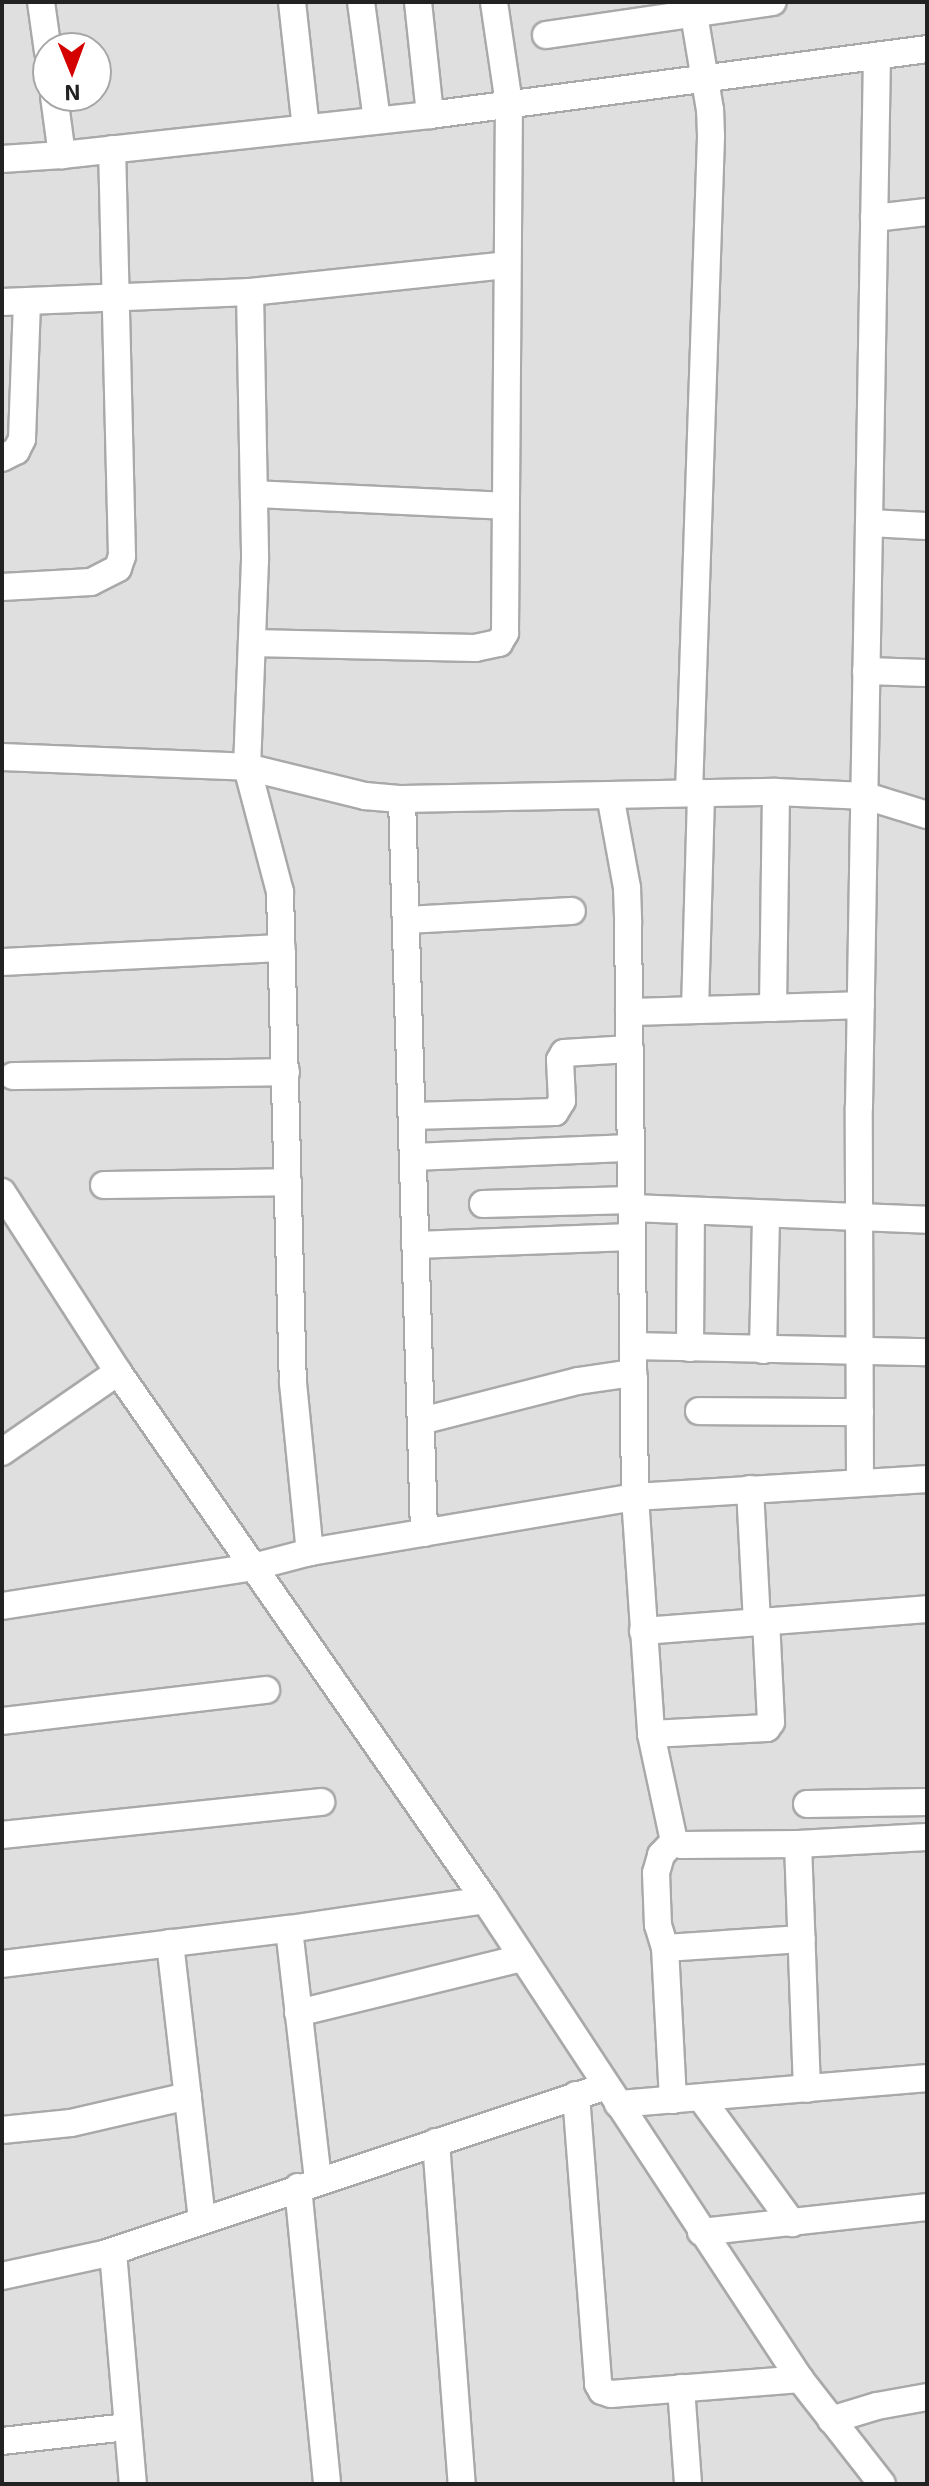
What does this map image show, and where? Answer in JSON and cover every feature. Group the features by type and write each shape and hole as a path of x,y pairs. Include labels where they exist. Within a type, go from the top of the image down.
{"street":[{"path":"41,2 45,32"},
{"path":"292,2 306,128"},
{"path":"361,2 377,120"},
{"path":"418,2 430,115"},
{"path":"252,643 475,648 499,643 505,633 509,104 494,2"},
{"path":"546,35 694,14 741,4 773,2"},
{"path":"694,14 711,136 695,793 695,1010"},
{"path":"2,159 430,115 927,49"},
{"path":"860,1481 861,1005 877,56"},
{"path":"56,112 62,155"},
{"path":"2,587 91,582 118,568 122,556 112,149"},
{"path":"874,218 927,212"},
{"path":"2,458 16,451 22,439 14,302 250,292 507,265"},
{"path":"250,292 254,494 247,767 280,892 293,1383 310,1552"},
{"path":"254,494 506,506"},
{"path":"869,523 927,526"},
{"path":"866,671 927,673"},
{"path":"2,757 247,767 365,796 402,799 776,792 866,796 927,815"},
{"path":"773,1008 776,792"},
{"path":"610,795 627,888 635,1497 643,1631 651,1734 674,1841"},
{"path":"402,799 424,1533"},
{"path":"406,920 572,911"},
{"path":"2,962 282,948"},
{"path":"629,1012 861,1005"},
{"path":"412,1116 555,1112 562,1101 560,1060 564,1053 630,1049"},
{"path":"13,1076 286,1072"},
{"path":"413,1157 631,1148"},
{"path":"104,1185 288,1182"},
{"path":"2,1192 118,1372 485,1900 800,2379 882,2484"},
{"path":"483,1204 632,1204 691,1211 927,1220"},
{"path":"690,1348 691,1211"},
{"path":"763,1350 766,1214"},
{"path":"415,1245 632,1237"},
{"path":"633,1346 927,1352"},
{"path":"2,1452 118,1372"},
{"path":"421,1421 578,1381 633,1373"},
{"path":"699,1411 860,1412"},
{"path":"2,1606 253,1567 310,1552 635,1497 927,1479"},
{"path":"651,1734 767,1728 771,1722 750,1489"},
{"path":"643,1631 927,1609"},
{"path":"2,1721 266,1690"},
{"path":"2,1835 321,1802"},
{"path":"807,1804 927,1802"},
{"path":"674,1841 682,1845 798,1844 927,1837"},
{"path":"673,2100 665,1948 658,1925 656,1873 661,1855 674,1841"},
{"path":"798,1844 807,2089"},
{"path":"2,1964 289,1929 485,1900"},
{"path":"289,1929 298,2013 327,2484"},
{"path":"665,1948 802,1939"},
{"path":"170,1943 202,2220"},
{"path":"298,2013 522,1958"},
{"path":"2,2276 113,2252 576,2095 673,2100 927,2078"},
{"path":"576,2095 598,2384 602,2391 611,2394 800,2379"},
{"path":"2,2130 71,2123 188,2096"},
{"path":"701,2098 792,2223"},
{"path":"436,2142 462,2484"},
{"path":"701,2232 927,2207"},
{"path":"113,2252 133,2484"},
{"path":"681,2388 688,2484"},
{"path":"831,2420 877,2406 927,2397"},
{"path":"2,2441 127,2427"}],"shaded area":[{"path":"2,2 927,2 927,2484 2,2484"}]}
